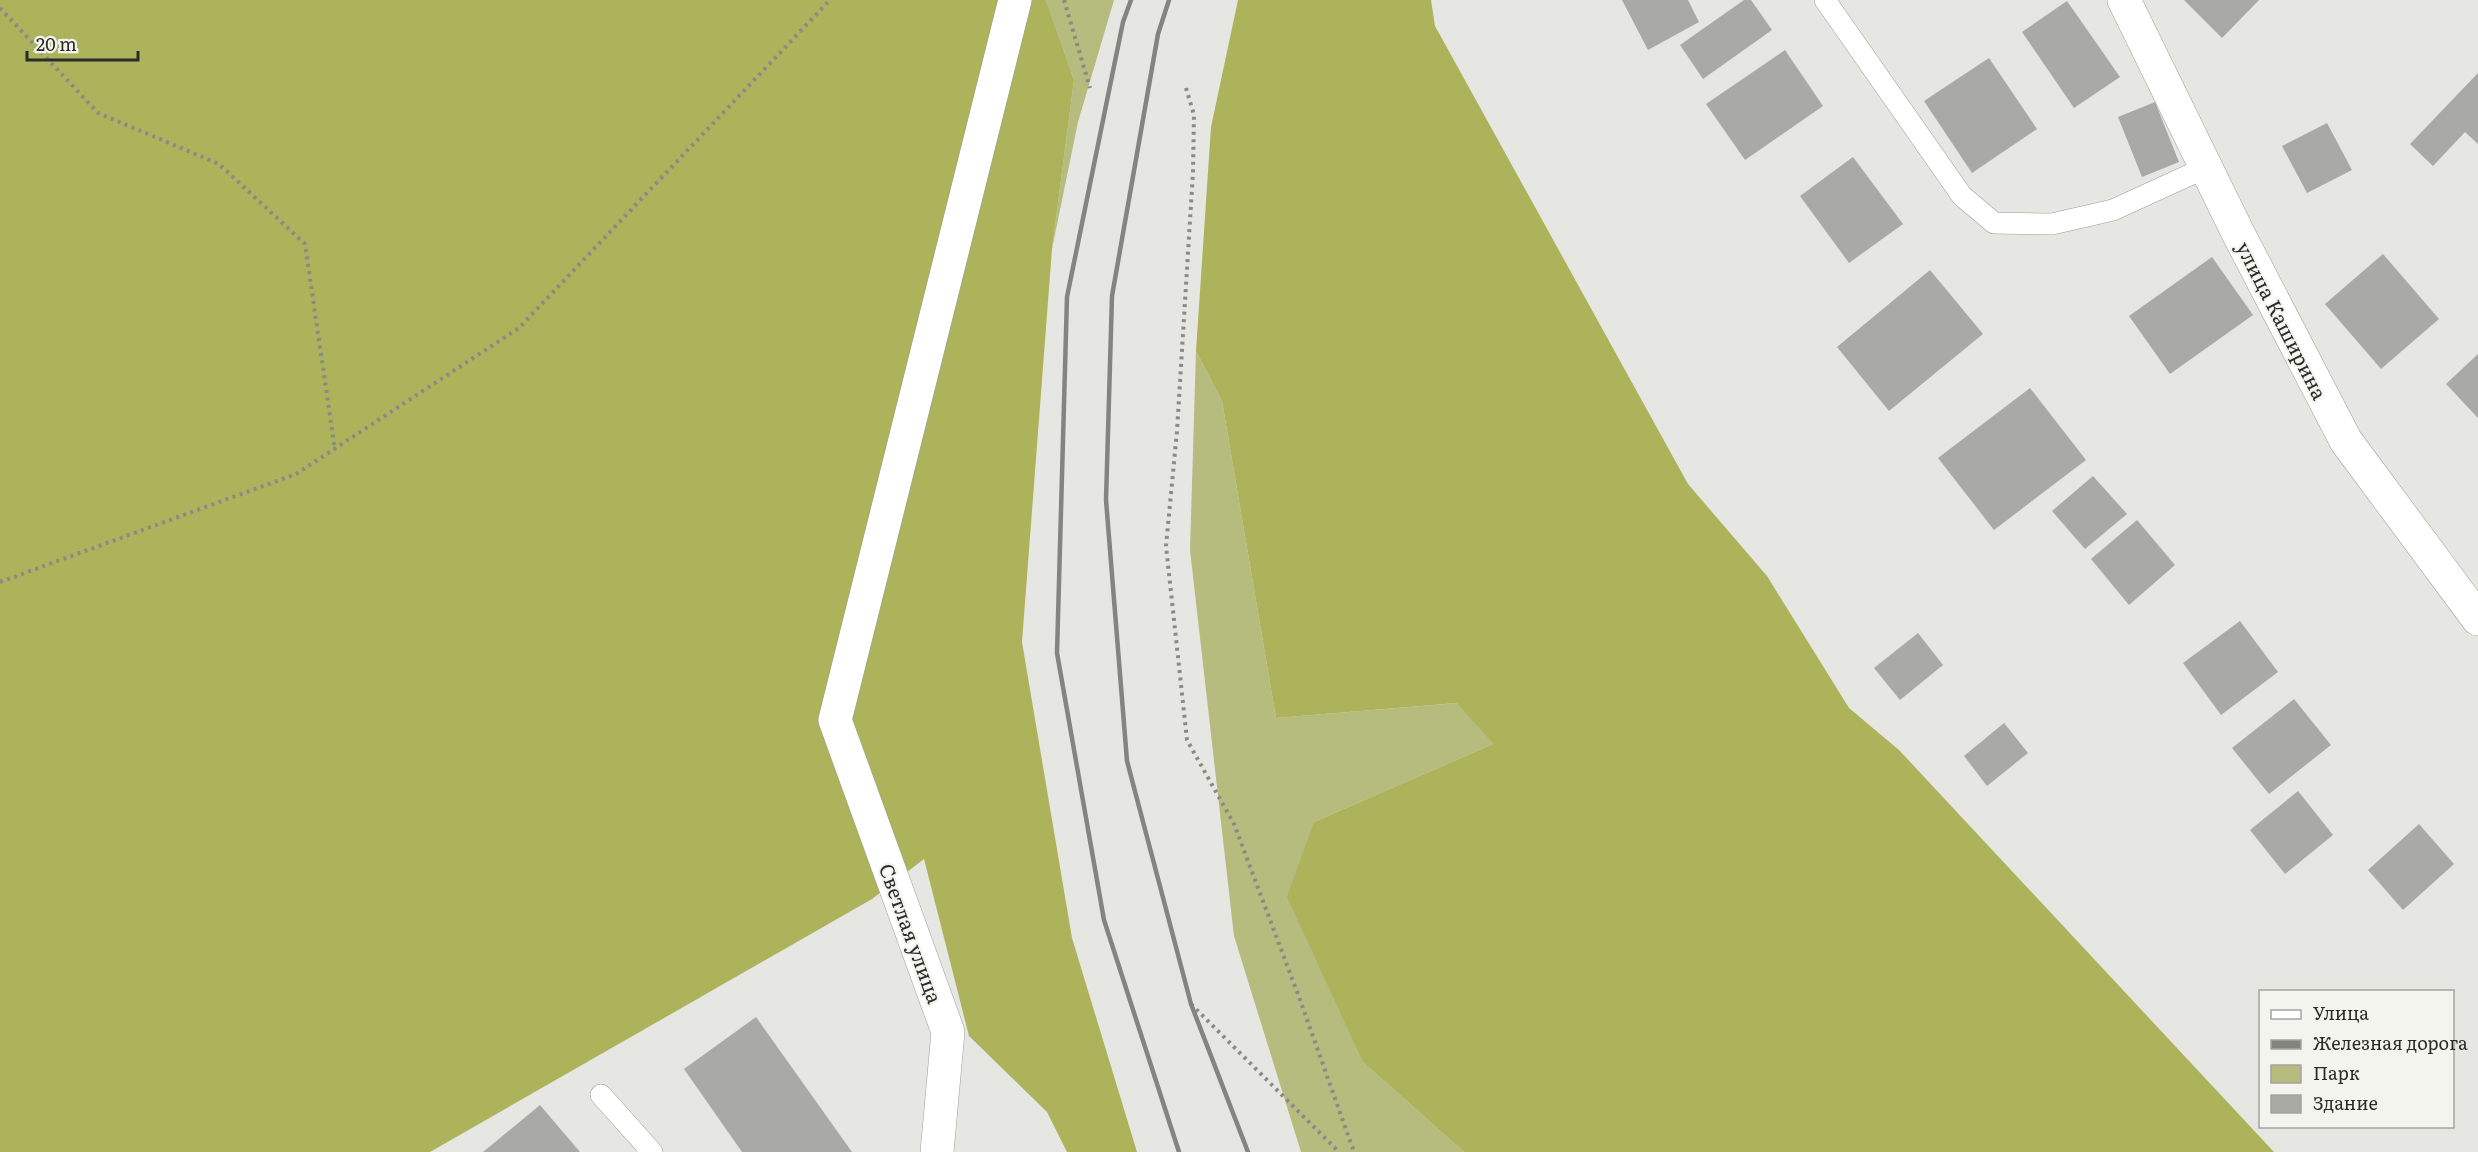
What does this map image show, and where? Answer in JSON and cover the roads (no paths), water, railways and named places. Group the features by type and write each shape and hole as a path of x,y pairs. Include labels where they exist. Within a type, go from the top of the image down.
{"street":[{"name":"Светлая улица","path":"937,1152 948,1032 835,720 1015,0"},
{"name":"улица Каширина","path":"2124,0 2238,233 2346,441 2478,619"}],"lane":[{"path":"1825,0 1962,196 1994,223 2052,224 2113,210 2207,167"},
{"path":"601,1095 652,1152"}],"railway":[{"path":"1131,0 1123,22 1067,297 1057,653 1104,920 1179,1152"},
{"path":"1169,0 1158,34 1112,296 1106,500 1127,761 1191,1004 1248,1152"}]}
